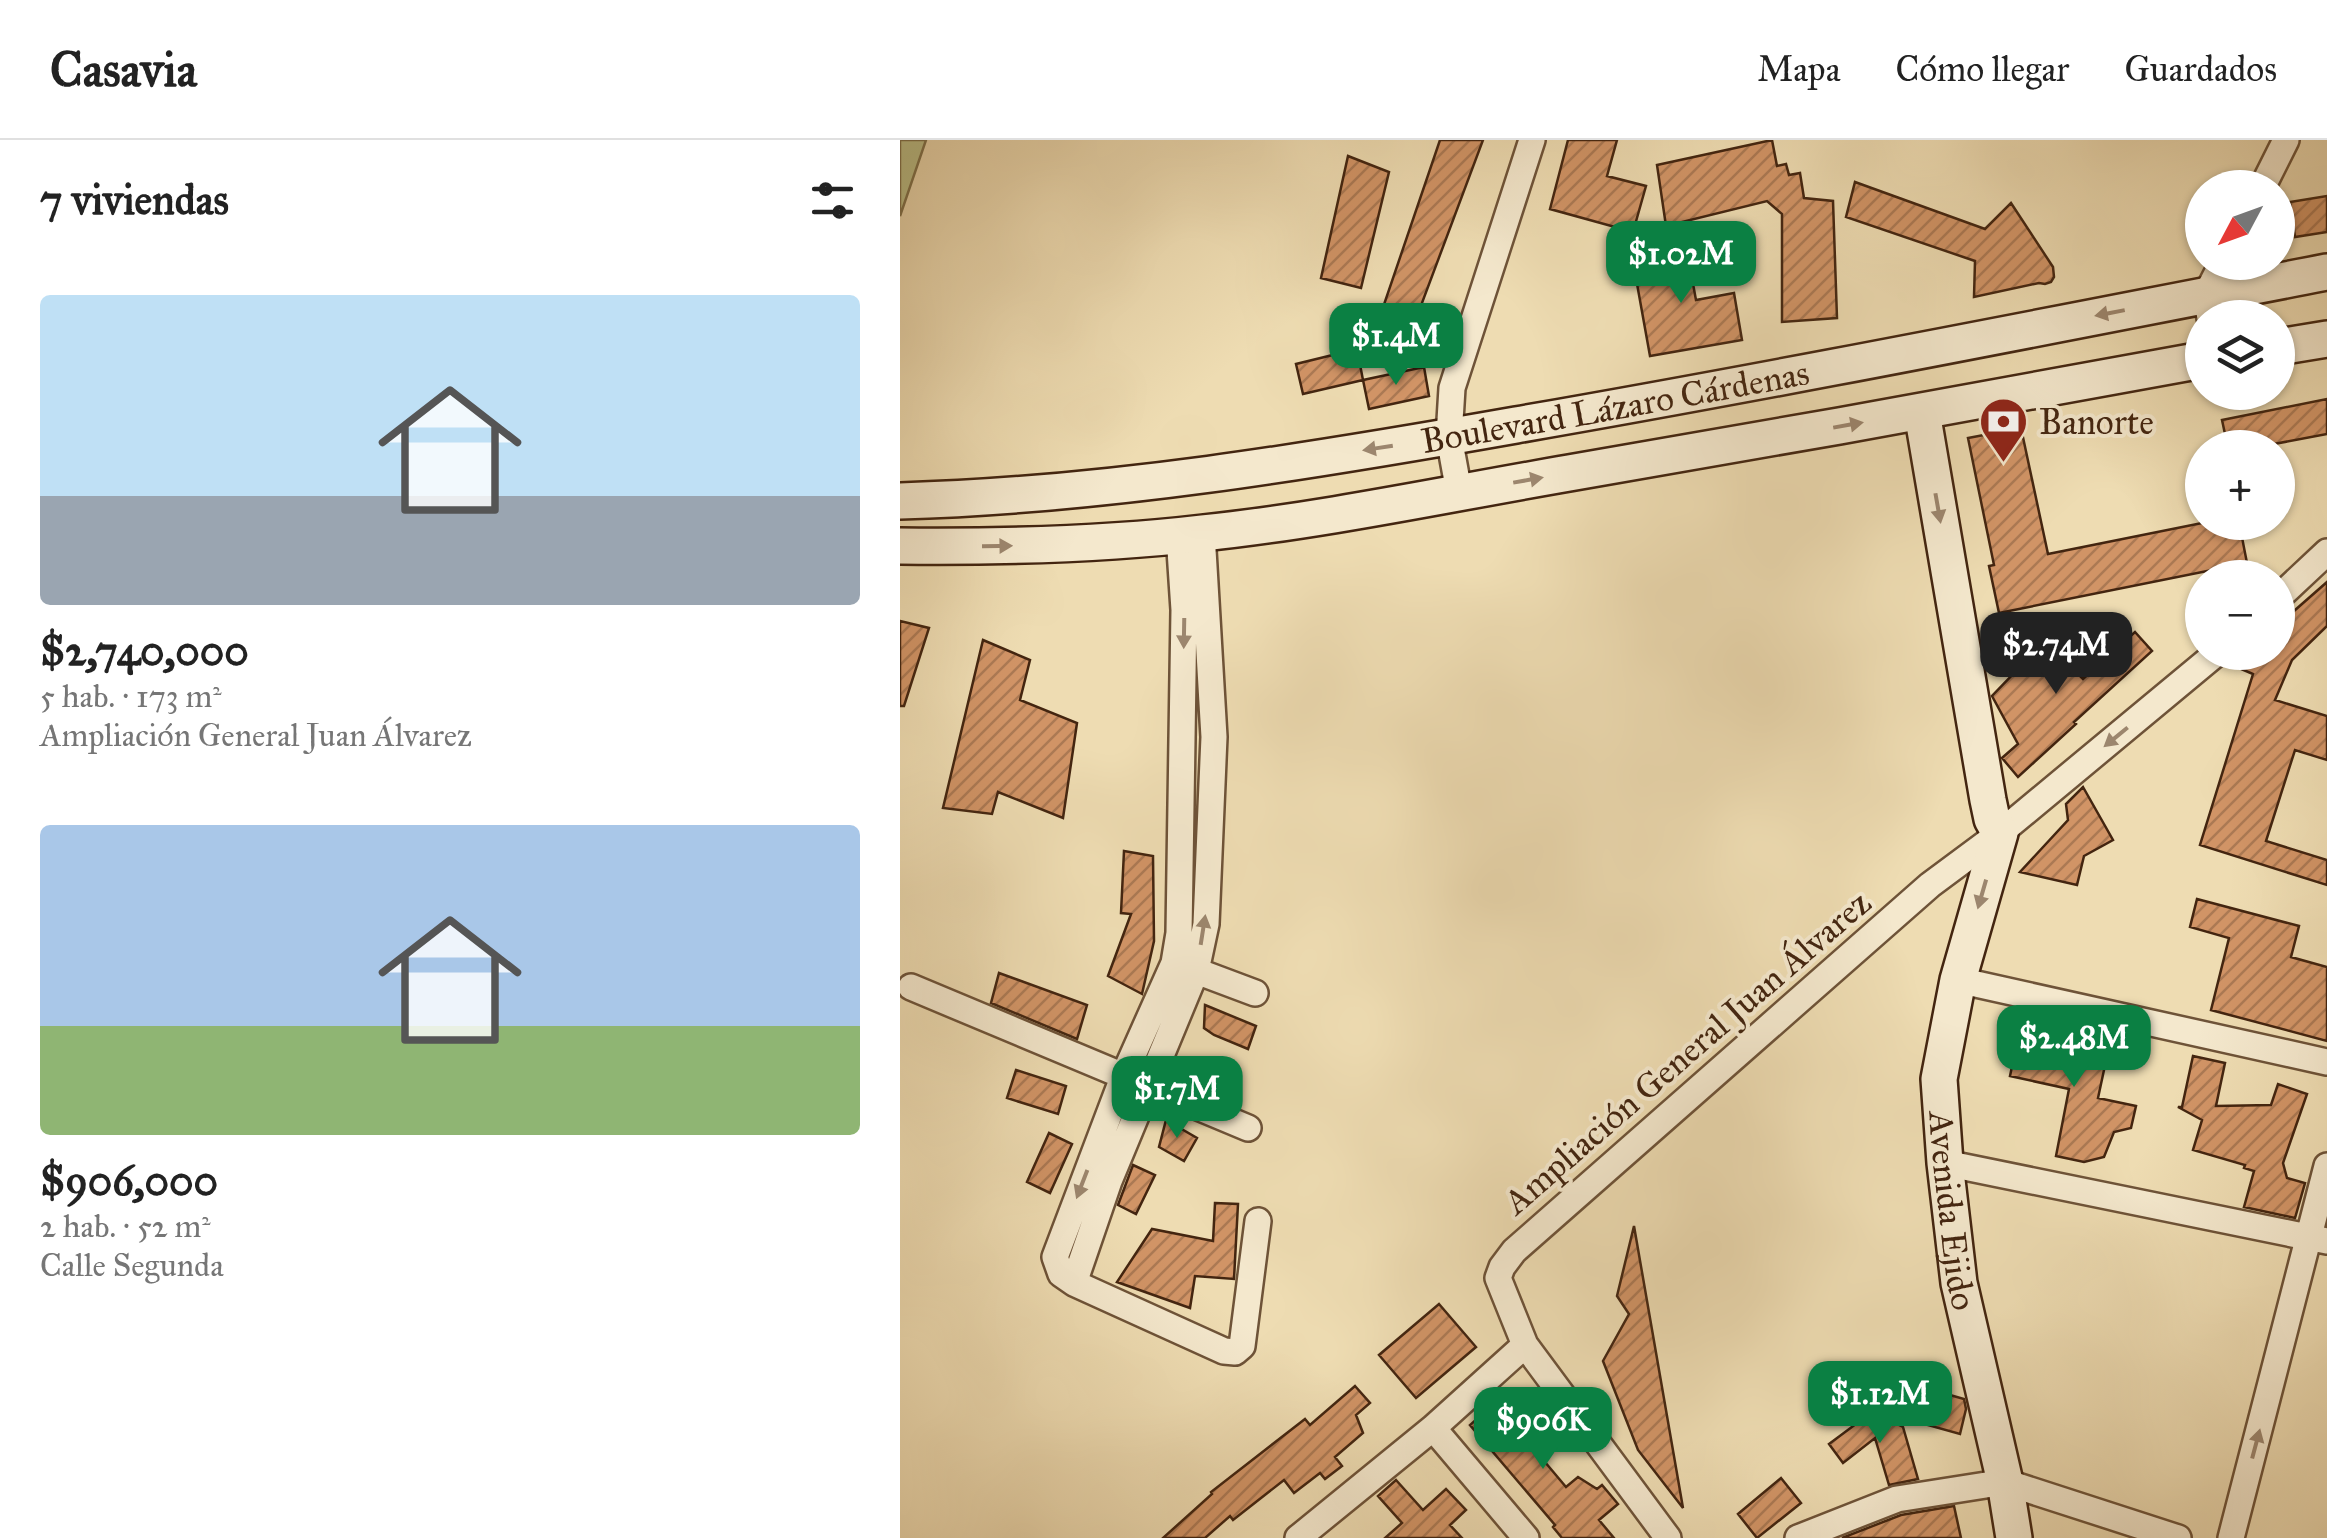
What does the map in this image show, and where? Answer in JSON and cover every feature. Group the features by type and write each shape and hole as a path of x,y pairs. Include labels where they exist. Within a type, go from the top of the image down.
{"main road":[{"name":"Boulevard Lázaro Cárdenas","path":"2229,300 2327,272"},
{"name":"Boulevard Lázaro Cárdenas","path":"900,501 978,499 1189,478 2185,310"},
{"path":"2295,344 2327,339"},
{"name":"Boulevard Lázaro Cárdenas","path":"900,546 1073,544 1306,519 2185,363"},
{"path":"1922,412 1988,800 2000,833"},
{"path":"900,479 1189,478"},
{"name":"Avenida Ejido","path":"2000,833 1958,980 1939,1079 1959,1283 2005,1482 2014,1538"}],"street":[{"path":"1459,492 1449,437 1452,388 1532,140"},
{"path":"2271,170 2286,140"},
{"path":"1074,1283 1108,1181 1149,1085 1184,967 1180,933 1184,610 1191,534"},
{"path":"2295,582 2327,552"},
{"name":"Ampliación General Juan Álvarez","path":"1525,1344 1498,1278 1514,1251 1930,885 2000,833 2196,670"},
{"path":"1184,967 1255,993"},
{"path":"1184,967 1124,1075 1054,1256 1062,1274 1074,1283 1224,1351 1235,1352 1242,1346 1258,1220"},
{"path":"1958,980 2327,1062"},
{"path":"911,986 1248,1128"},
{"path":"1945,1163 2318,1239"},
{"path":"2231,1538 2318,1239 2327,1166"},
{"path":"1298,1538 1433,1428 1525,1344 1668,1538"},
{"path":"1433,1428 1526,1538"},
{"path":"1798,1538 1827,1532 1897,1499 2005,1482 2178,1538"}],"green space":[{"path":"900,140 926,140 900,216"}],"building":[{"path":"1440,140 1483,140 1407,343 1375,331"},
{"path":"1568,140 1617,140 1607,176 1646,186 1633,232 1550,209"},
{"path":"1772,140 1777,166 1786,164 1789,175 1800,173 1804,198 1833,201 1837,318 1782,322 1782,214 1767,201 1666,226 1657,165"},
{"path":"1348,156 1389,172 1361,288 1321,278"},
{"path":"1855,182 1985,229 2011,203 2053,267 2054,277 2045,284 1974,297 1975,261 1846,217"},
{"path":"2327,196 2327,232 2295,237 2295,201"},
{"path":"1686,246 1696,300 1734,293 1742,340 1650,356 1632,256"},
{"path":"1357,349 1363,380 1303,394 1296,364"},
{"path":"1424,367 1429,396 1369,409 1363,380"},
{"path":"2327,399 2327,434 2295,440 2295,430 2224,430 2222,420 2272,410 2295,410 2295,405"},
{"path":"2021,428 2048,554 2185,526 2185,540 2243,540 2246,560 2185,560 2185,576 1999,613 1989,566 1994,565 1968,438"},
{"path":"2327,582 2327,626 2295,657 2295,610"},
{"path":"900,621 929,628 904,706 900,706"},
{"path":"2135,632 2152,651 2018,777 2002,758 2018,744 1992,696 2045,641 2083,679"},
{"path":"983,640 1030,660 1020,700 1077,723 1063,818 998,792 992,814 943,808"},
{"path":"2244,670 2288,670 2275,700 2327,716 2327,760 2295,750 2266,841 2327,860 2327,885 2200,845 2253,674"},
{"path":"2083,787 2113,840 2084,856 2077,885 2020,872 2068,820 2066,804"},
{"path":"1124,851 1153,856 1154,941 1142,994 1108,976 1131,914 1121,913"},
{"path":"2197,899 2299,926 2291,957 2327,967 2327,1041 2211,1010 2229,938 2190,927"},
{"path":"999,973 1087,1005 1077,1039 991,1003"},
{"path":"1205,1005 1256,1026 1248,1049 1204,1028"},
{"path":"2039,1019 2079,1028 2074,1049 2107,1056 2098,1098 2136,1106 2131,1128 2114,1132 2104,1157 2084,1162 2056,1156 2069,1089 2010,1076 2017,1043 2033,1047"},
{"path":"2193,1056 2225,1063 2216,1106 2271,1105 2278,1084 2307,1094 2283,1163 2287,1178 2305,1183 2295,1218 2244,1207 2254,1171 2193,1150 2202,1120 2178,1107 2182,1107"},
{"path":"1016,1070 1066,1086 1058,1114 1007,1098"},
{"path":"1166,1120 1197,1138 1184,1161 1159,1147"},
{"path":"1049,1133 1072,1144 1050,1193 1027,1182"},
{"path":"1133,1165 1155,1175 1136,1214 1118,1205"},
{"path":"1215,1203 1238,1204 1234,1279 1195,1276 1190,1308 1117,1282 1152,1229 1213,1241"},
{"path":"1634,1226 1683,1508 1638,1450 1603,1361 1629,1314 1617,1296"},
{"path":"1439,1304 1476,1347 1416,1398 1379,1355"},
{"path":"1915,1385 1964,1399 1966,1409 1960,1434 1906,1419"},
{"path":"1355,1386 1370,1403 1356,1415 1363,1433 1335,1457 1342,1466 1325,1479 1320,1473 1294,1493 1284,1480 1205,1538 1163,1538 1211,1492 1305,1419 1310,1425"},
{"path":"1526,1396 1538,1410 1532,1415 1549,1436 1534,1449 1566,1487 1578,1477 1597,1489 1602,1485 1618,1504 1599,1520 1614,1538 1562,1538 1470,1425 1497,1401 1507,1413"},
{"path":"1867,1409 1903,1427 1918,1479 1889,1485 1875,1438 1843,1463 1829,1444 1868,1415"},
{"path":"1781,1478 1801,1503 1757,1538 1738,1514"},
{"path":"1396,1480 1423,1510 1446,1489 1466,1510 1450,1525 1462,1538 1385,1538 1402,1523 1378,1496"},
{"path":"1954,1506 1961,1538 1842,1538 1901,1515"}],"place":[{"name":"Banorte","path":"2004,464"}]}
